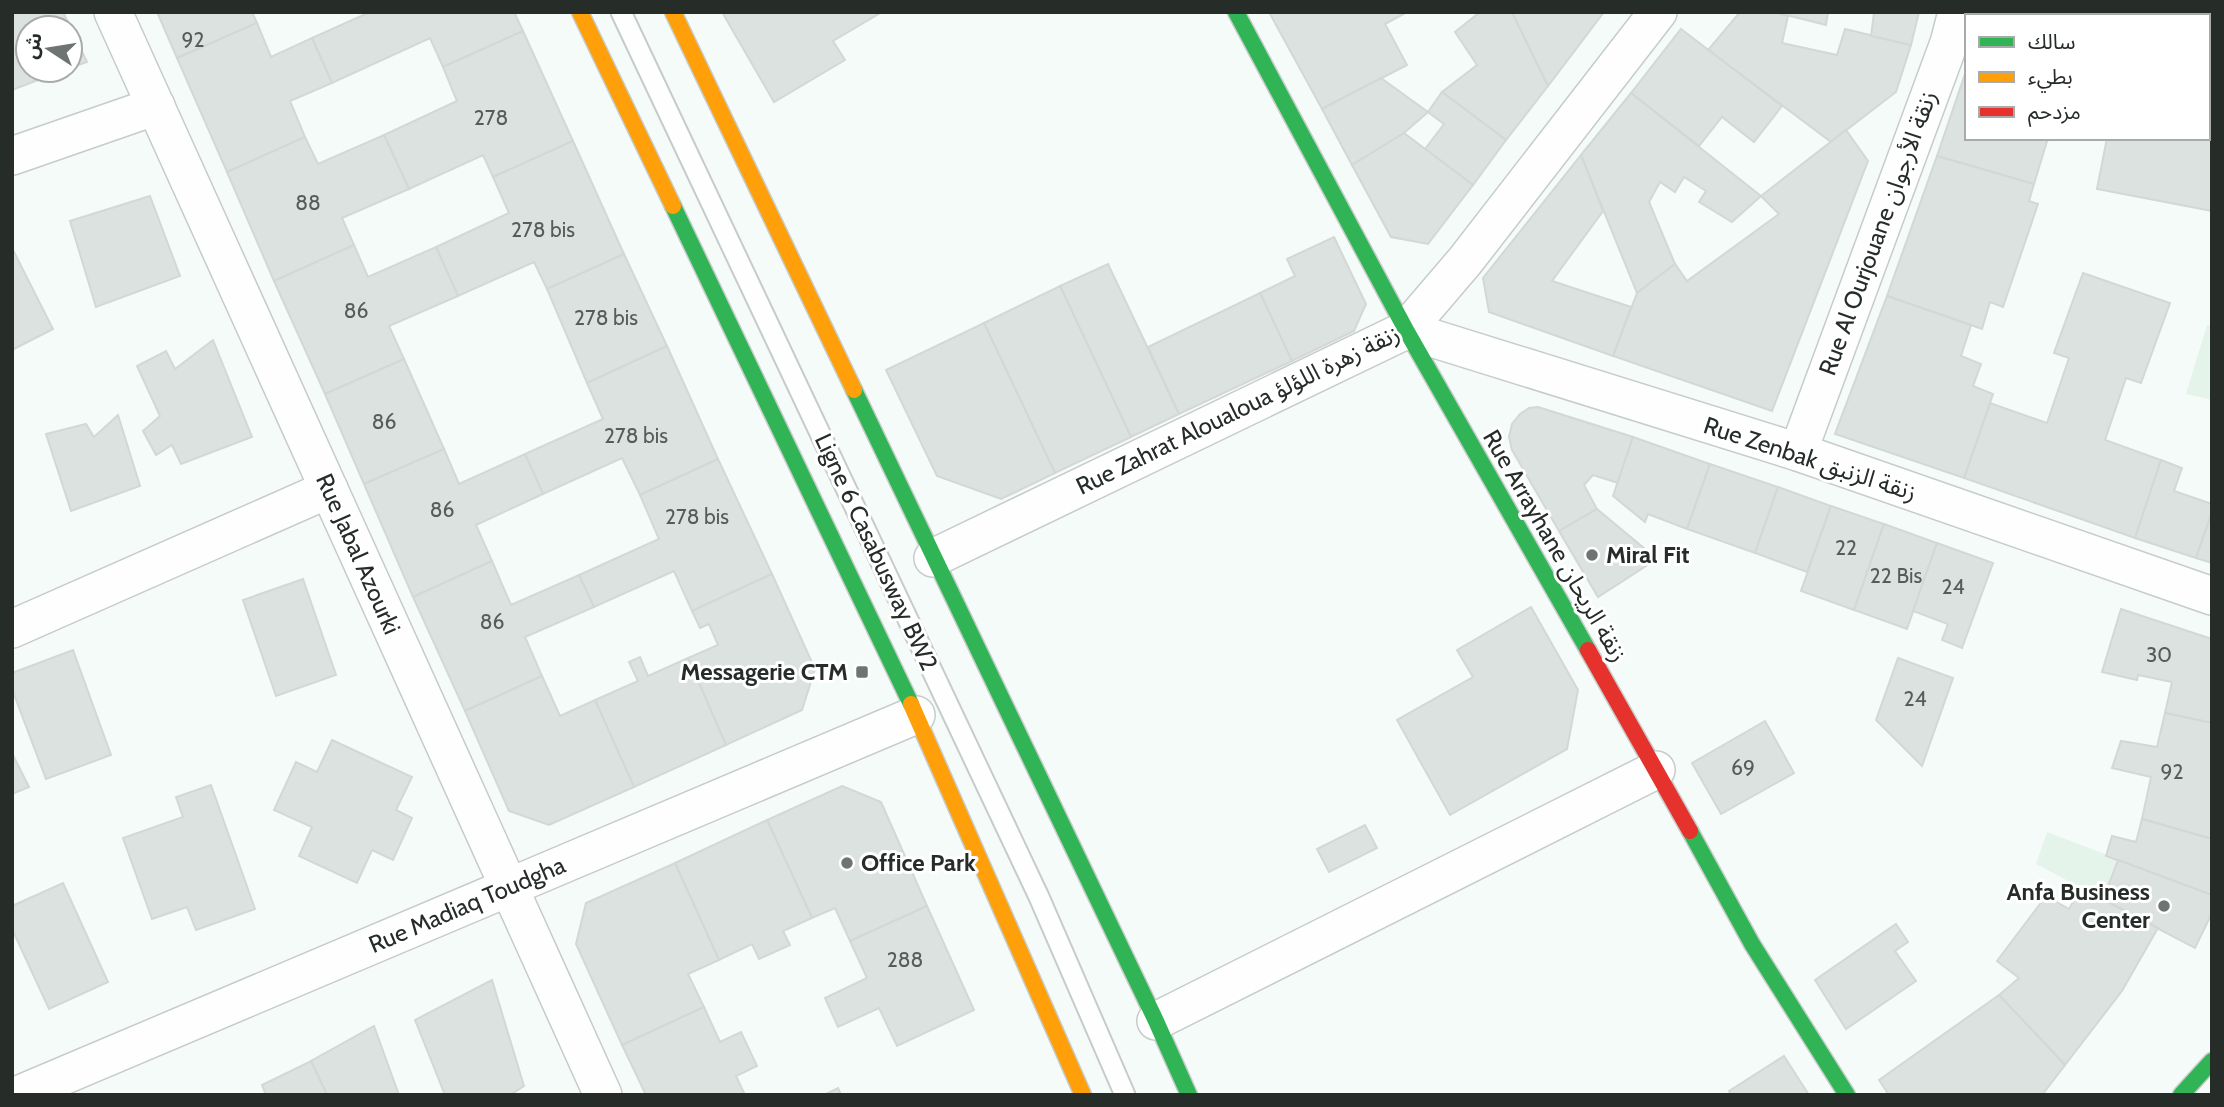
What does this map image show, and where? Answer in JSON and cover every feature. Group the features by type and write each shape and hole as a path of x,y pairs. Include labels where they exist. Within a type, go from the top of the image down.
{"main road":[{"path":"580,12 916,715 1083,1095"},
{"path":"673,12 1189,1095"},
{"name":"Rue Arrayhane زنقة الريحان","path":"1236,12 1406,330 1752,944 1847,1095"},
{"path":"2181,1095 2212,1061"}],"street":[{"name":"Rue Jabal Azourki","path":"113,12 603,1095"},
{"name":"Rue Zahrat Aloualoua زنقة زهرة اللؤلؤ","path":"933,558 1406,330 1465,261 1658,12"},
{"name":"Rue Al Ourjouane زنقة الأرجوان","path":"1798,452 1944,56 1957,12"},
{"path":"12,156 156,106"},
{"name":"Rue Zenbak زنقة الزنبق","path":"1406,330 1798,452 2212,596"},
{"path":"12,629 329,489"},
{"name":"Rue Madiaq Toudgha","path":"19,1095 916,715"},
{"path":"1156,1021 1656,770"}],"lane":[{"name":"Ligne 6 Casabusway BW2","path":"621,12 1039,897 1125,1095"}],"shaded area":[{"path":"2207,325 2212,326 2212,400 2186,394"},
{"name":"Anfa Business Center","path":"2047,832 2212,895 2212,913 2195,948 2036,864"}],"building":[{"path":"12,12 63,12 64,14 14,14 14,84 28,84 12,90"},
{"path":"157,12 252,12 257,23 177,58"},
{"path":"370,12 514,12 523,31 443,67 430,38 332,83 312,38"},
{"path":"722,12 882,12 833,41 845,60 774,102"},
{"path":"1269,12 1407,12 1385,24 1407,65 1322,109"},
{"path":"1480,12 1512,12 1548,86 1506,140 1442,92 1477,65 1455,32"},
{"path":"1512,12 1604,12 1548,86"},
{"path":"1740,12 1774,12 1788,16 1782,43 1837,55 1845,29 1911,45 1896,92 1831,142 1708,50"},
{"path":"1774,12 1828,12 1826,25"},
{"path":"1870,12 1919,12 1911,45 1871,36 1874,13"},
{"path":"1989,12 2077,12 2077,14 1986,14"},
{"path":"2165,12 2167,14 2130,14"},
{"path":"257,23 271,57 312,38 332,83 290,101 305,137 227,172 177,58"},
{"path":"1681,29 1782,106 1754,142 1722,117 1699,146 1631,93"},
{"path":"523,31 573,141 493,177 483,155 409,189 384,135 457,101 443,67"},
{"path":"2210,54 2212,56 2212,211 2097,189 2107,140 2210,140"},
{"path":"1965,74 1965,140 2047,140 2034,184 1937,156"},
{"path":"1381,78 1428,112 1404,133 1352,165 1322,109"},
{"path":"1442,92 1506,140 1473,185 1425,149 1444,124 1428,112"},
{"path":"1631,93 1761,196 1732,222 1699,202 1706,191 1684,177 1675,192 1660,182 1649,202 1675,264 1637,293 1581,155"},
{"path":"1846,130 1868,161 1772,411 1613,356 1637,293 1675,264 1687,281 1779,214 1761,196"},
{"path":"1404,133 1473,185 1428,244 1391,237 1352,165"},
{"path":"384,135 409,189 342,218 354,245 274,281 227,172 305,137 318,164"},
{"path":"573,141 624,254 547,289 534,262 458,296 436,247 509,213 493,177"},
{"path":"1581,155 1603,211 1552,281 1631,307 1613,356 1489,312 1483,278"},
{"path":"1937,156 2034,184 2029,201 2038,204 2003,307 1990,302 1982,329 1887,296"},
{"path":"150,196 180,276 96,307 70,221"},
{"path":"1334,237 1366,304 1354,331 1292,361 1260,293 1295,276 1287,259"},
{"path":"354,245 368,277 436,247 458,296 389,326 404,359 325,394 274,281"},
{"path":"12,248 53,329 12,350"},
{"path":"624,254 667,346 587,383 547,289"},
{"path":"1108,264 1179,414 1131,437 1060,286"},
{"path":"2083,273 2170,303 2141,383 2126,378 2105,440 2161,460 2135,538 1964,478 1990,403 2047,423 2069,358 2054,353"},
{"path":"1060,286 1131,437 1055,473 984,323"},
{"path":"1260,293 1292,361 1179,414 1148,347"},
{"path":"1887,296 1971,325 1961,356 1981,364 1973,386 1993,394 1964,478 1835,434"},
{"path":"984,323 1055,473 1001,499 937,476 886,370"},
{"path":"213,340 252,437 181,464 172,445 156,455 143,431 160,416 137,366 166,351 175,369"},
{"path":"667,346 718,459 640,495 622,458 543,494 525,454 603,419 587,383"},
{"path":"404,359 444,449 364,484 325,394"},
{"path":"1538,407 1633,437 1618,483 1593,475 1584,485 1597,509 1559,531 1512,450 1509,437 1512,424 1520,414 1529,408"},
{"path":"118,415 140,486 71,511 46,434 86,424 94,437"},
{"path":"1633,437 1710,464 1687,529 1648,514 1645,522 1613,496"},
{"path":"444,449 459,484 525,454 543,494 476,525 492,561 413,597 364,484"},
{"path":"718,459 772,574 692,611 674,571 594,607 579,575 659,539 640,495"},
{"path":"2161,460 2182,468 2174,491 2212,504 2212,512 2196,558 2135,538"},
{"path":"1710,464 1778,487 1755,553 1687,529"},
{"path":"1778,487 1831,506 1807,572 1755,553"},
{"path":"1831,506 1884,524 1854,610 1801,591"},
{"path":"1597,509 1657,559 1598,597 1559,531"},
{"path":"2212,512 2212,563 2196,558"},
{"path":"1884,524 1937,543 1907,629 1854,610"},
{"path":"1937,543 1993,563 1962,648 1942,640 1948,624 1913,611"},
{"path":"492,561 511,605 579,575 594,607 525,637 542,676 465,711 413,597"},
{"path":"772,574 815,669 802,710 726,745 688,658 718,645 709,624 700,628 692,611"},
{"path":"303,579 336,675 276,696 243,600"},
{"path":"1531,607 1578,690 1567,749 1450,815 1397,720 1473,677 1457,650"},
{"path":"2121,609 2212,639 2212,723 2165,713 2172,682 2138,675 2137,680 2102,672"},
{"path":"73,650 111,755 46,779 12,689 12,673"},
{"path":"640,657 648,676 688,658 726,745 634,787 595,700 638,681 629,662"},
{"path":"1898,658 1953,678 1922,766 1876,720"},
{"path":"542,676 560,716 595,700 634,787 549,825 509,811 465,711"},
{"path":"2165,713 2212,723 2212,839 2142,819 2151,777 2112,768 2121,741 2157,747"},
{"path":"1765,721 1794,773 1721,814 1692,763"},
{"path":"332,740 412,777 396,810 412,818 393,860 372,850 357,883 299,856 312,827 274,810 296,762 317,772"},
{"path":"12,753 29,787 12,794"},
{"path":"211,785 255,909 196,930 187,907 152,919 123,838 183,817 176,797"},
{"name":"Office Park","path":"842,786 881,802 927,906 850,941 835,908 812,918 767,820"},
{"path":"2142,819 2212,839 2212,895 2106,856 2112,836 2136,842"},
{"path":"767,820 812,918 783,931 790,945 759,959 752,944 719,960 675,863"},
{"path":"1365,825 1377,848 1329,872 1317,849"},
{"name":"Anfa Business Center","path":"2118,860 2212,895 2212,913 2195,948 2103,900"},
{"path":"675,863 719,960 688,974 704,1007 622,1045 576,944 586,903"},
{"path":"63,883 108,982 49,1009 12,929 12,906"},
{"path":"2081,888 2158,928 2122,991 2065,1065 1999,995 2019,978 1997,961 2046,896 2069,909"},
{"path":"927,906 974,1010 897,1046 879,1008 838,1027 825,998 867,978 850,941"},
{"path":"1896,924 1908,942 1895,951 1916,981 1846,1029 1815,980"},
{"path":"492,980 524,1086 510,1095 445,1095 415,1020"},
{"path":"1999,995 2065,1065 2042,1095 1889,1095 1879,1080"},
{"path":"704,1007 720,1042 741,1032 757,1066 736,1076 745,1095 646,1095 622,1045"},
{"path":"374,1026 399,1095 327,1095 311,1061"},
{"path":"1784,1056 1809,1095 1731,1095 1729,1091"},
{"path":"311,1061 327,1095 266,1095 262,1085"},
{"path":"838,1088 841,1095 824,1095"}],"traffic: fast":[{"path":"1236,12 1406,330 1588,650"},
{"path":"673,206 911,704"},
{"path":"854,390 1189,1095"},
{"path":"1690,831 1752,944 1847,1095"},
{"path":"2181,1095 2212,1061"}],"traffic: slow":[{"path":"580,12 673,206"},
{"path":"673,12 854,390"},
{"path":"911,704 1083,1095"}],"traffic: jam":[{"path":"1588,650 1690,831"}],"place":[{"name":"Miral Fit","path":"1592,555"},
{"name":"Messagerie CTM","path":"862,672"},
{"name":"Office Park","path":"847,863"},
{"name":"Anfa Business Center","path":"2164,906"}]}
